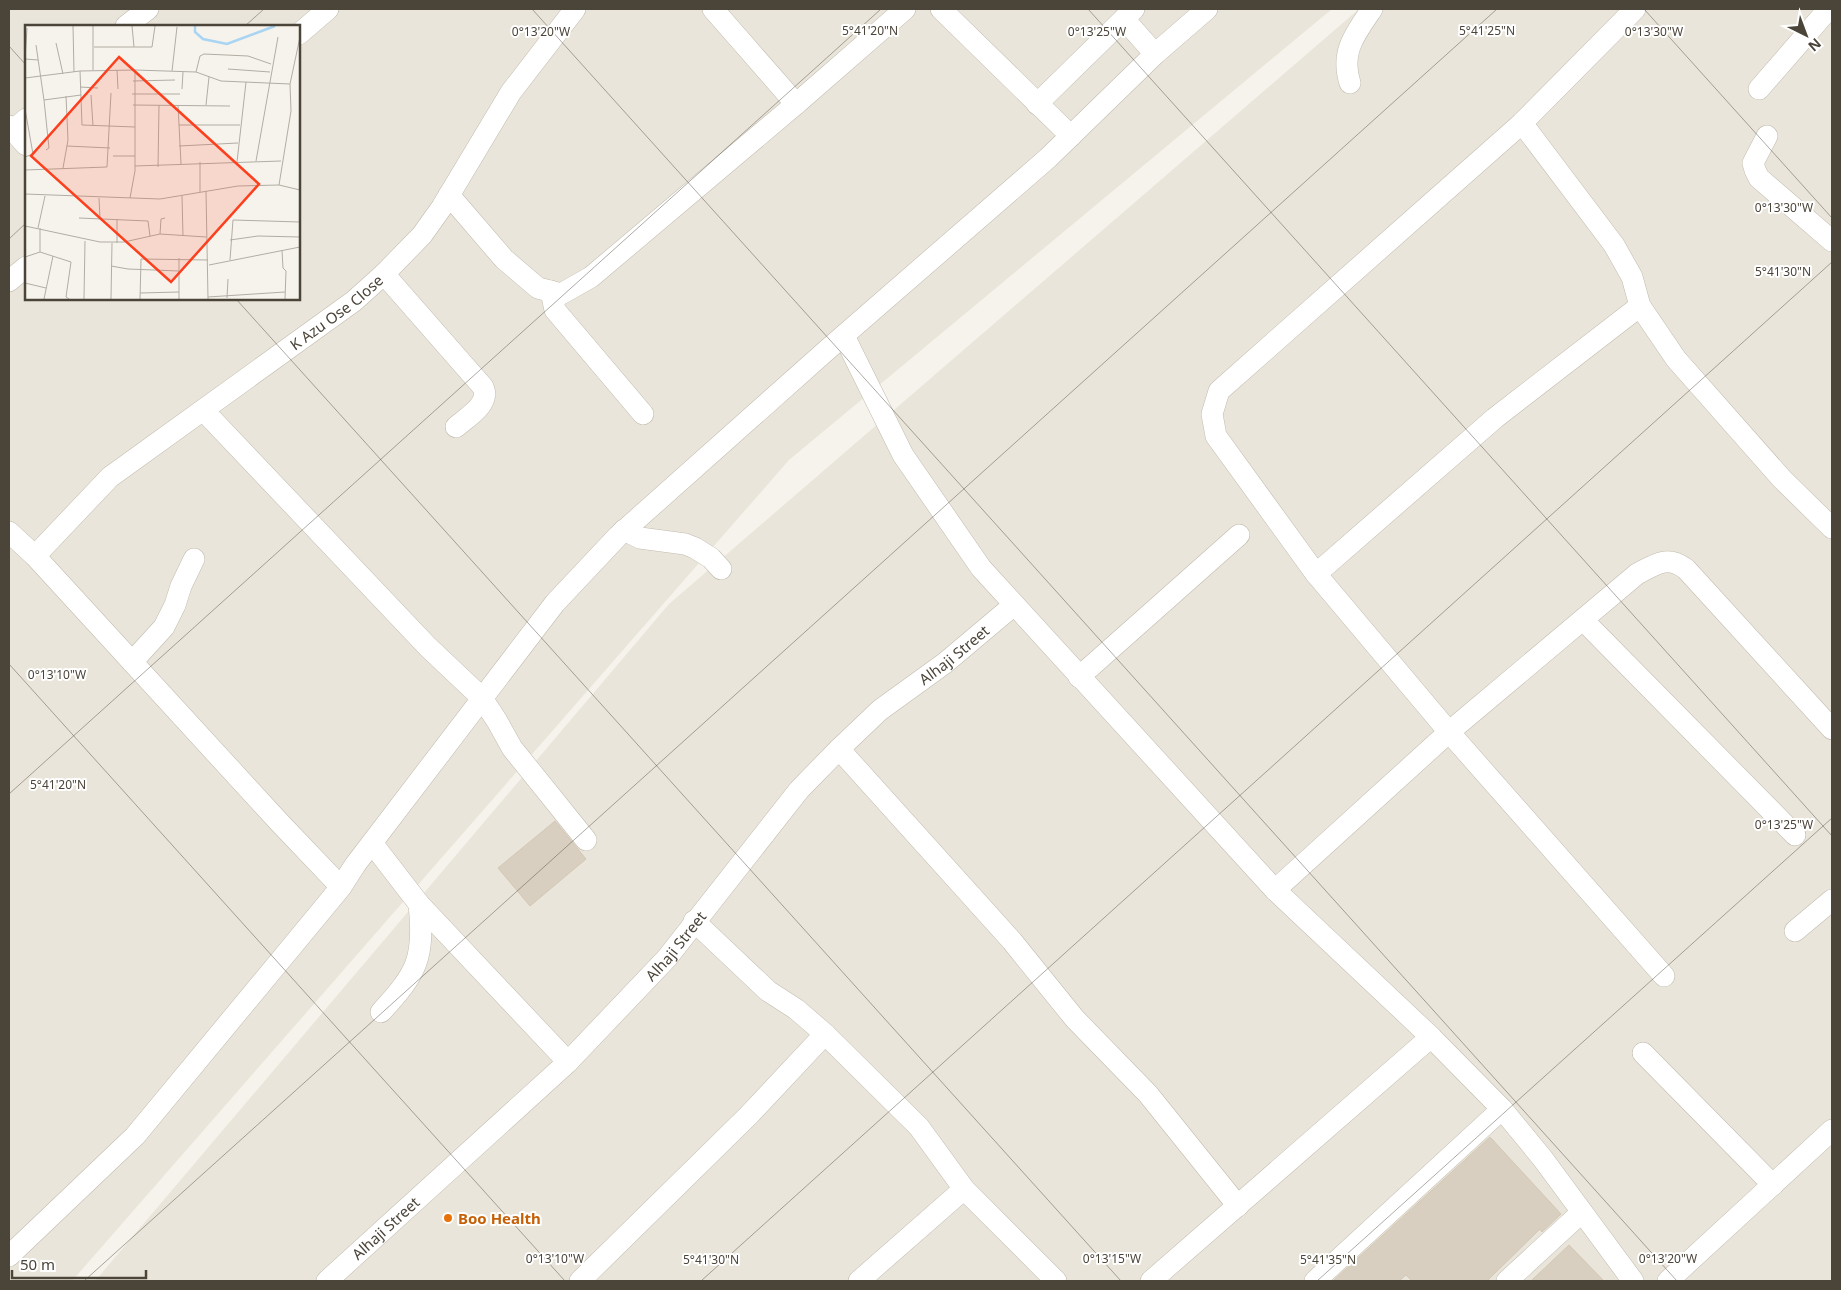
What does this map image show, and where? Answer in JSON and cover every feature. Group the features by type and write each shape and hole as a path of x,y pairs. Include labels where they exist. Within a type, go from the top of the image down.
{"street":[{"path":"127,25 148,9"},
{"path":"300,33 328,9"},
{"name":"K Azu Ose Close","path":"35,556 110,478 354,301 384,274 422,235 449,195 511,92 574,9"},
{"path":"713,9 796,104"},
{"path":"449,195 504,259 538,288 561,294 591,277 905,9"},
{"path":"941,9 1071,136"},
{"path":"9,1256 136,1136 341,887 372,843 554,603 624,530 1029,175 1155,54 1207,9"},
{"path":"1350,83 1346,60 1350,46 1372,9"},
{"path":"1635,9 1522,123 1219,392 1212,414 1216,436 1316,574 1449,732 1664,976"},
{"path":"1037,104 1129,14 1155,54"},
{"path":"1759,89 1828,16"},
{"path":"1522,123 1614,245 1632,277 1640,306 1676,359 1782,479 1832,528"},
{"path":"1767,136 1753,163 1759,178 1832,241"},
{"path":"9,281 25,268"},
{"path":"384,274 486,392 484,402 456,427"},
{"path":"551,291 555,310 643,414"},
{"path":"1316,574 1496,418 1640,306"},
{"path":"844,336 904,455 981,568 1275,890 1431,1037 1502,1110 1543,1158 1632,1281"},
{"path":"204,411 428,646 482,698 512,748 586,840"},
{"path":"624,530 640,538 686,544 711,558 721,569"},
{"path":"9,532 35,556 341,887"},
{"path":"1080,677 1239,535"},
{"path":"132,662 164,627 194,559"},
{"path":"1275,890 1449,732 1638,574 1666,561 1677,563 1686,570 1832,729"},
{"name":"Alhaji Street","path":"327,1281 568,1062 666,958 799,790 839,749 880,710 946,663 1014,605"},
{"path":"1583,620 1795,835"},
{"path":"839,749 1012,942 1075,1019 1148,1094 1238,1206"},
{"path":"372,843 419,904 568,1062"},
{"path":"1795,931 1832,900"},
{"path":"381,1012 404,987 418,961 422,930 419,904"},
{"path":"694,921 768,991 796,1009 825,1034 920,1127 964,1189 1056,1281"},
{"path":"580,1281 749,1115 825,1034"},
{"path":"1151,1281 1431,1037"},
{"path":"1643,1053 1773,1184"},
{"path":"1315,1281 1502,1110"},
{"path":"1668,1281 1832,1130"},
{"path":"859,1281 964,1189"},
{"path":"1507,1281 1582,1212"}],"shaded area":[{"path":"9,9 1332,9 789,460 72,1281 9,1281"},
{"path":"1359,9 1832,9 1832,1281 95,1281 669,604"}],"building":[{"path":"555,821 586,859 530,906 498,868"},
{"path":"1490,1137 1561,1214 1542,1232 1540,1229 1487,1281 1412,1281 1406,1275 1399,1281 1333,1281"},
{"path":"1569,1245 1604,1281 1531,1281"}],"place":[{"name":"Boo Health","path":"448,1218"}]}
